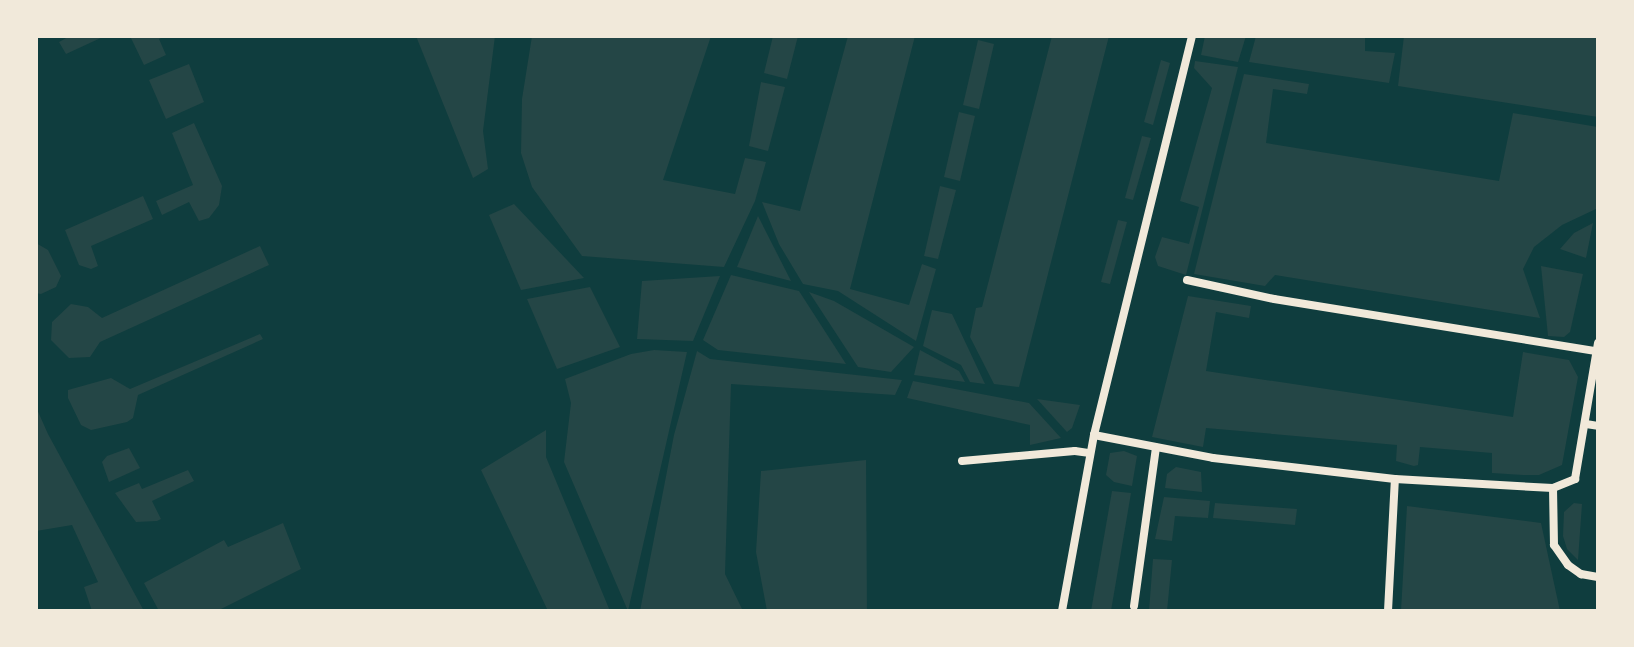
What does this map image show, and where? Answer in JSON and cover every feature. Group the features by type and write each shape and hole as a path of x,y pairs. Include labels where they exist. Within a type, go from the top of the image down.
{"street":[{"path":"1062,611 1094,435 1192,36"},
{"path":"1094,435 1156,448 1395,479 1553,488 1575,479 1597,347 1274,299 1187,280"},
{"path":"1586,424 1598,426"},
{"path":"1134,606 1156,448"},
{"path":"962,461 1075,451 1090,453"},
{"path":"1388,611 1395,479"},
{"path":"1553,488 1554,545 1568,565 1581,574 1598,577"}],"shaded area":[{"path":"70,36 105,36 66,54 59,42"},
{"path":"130,36 165,36 159,39 166,55 144,65"},
{"path":"416,36 495,36 483,131 488,169 473,178"},
{"path":"532,36 711,36 663,180 735,194 745,158 766,162 755,201 724,267 582,256 532,187 521,153 522,99"},
{"path":"773,36 798,36 787,79 764,73"},
{"path":"848,36 915,36 850,289 909,305 922,264 936,269 916,341 838,291 803,284 779,244 762,202 800,211"},
{"path":"1052,36 1109,36 1019,387 994,384 970,337 976,308 982,307"},
{"path":"1205,36 1246,36 1238,62 1201,55"},
{"path":"1256,36 1365,38 1365,51 1395,53 1389,83 1249,62"},
{"path":"1404,36 1598,36 1598,117 1398,86"},
{"path":"978,40 994,44 979,109 963,105"},
{"path":"1161,60 1170,63 1153,125 1144,122"},
{"path":"1195,61 1238,67 1186,275 1158,266 1155,257 1162,237 1189,244 1199,207 1180,201 1212,88 1194,68"},
{"path":"189,64 204,102 166,119 149,80"},
{"path":"1244,74 1309,84 1307,94 1273,89 1266,143 1499,181 1513,113 1598,127 1598,208 1562,225 1534,247 1523,269 1540,318 1275,275 1265,286 1194,274"},
{"path":"761,82 785,87 768,151 749,146"},
{"path":"959,112 975,116 960,181 944,177"},
{"path":"194,123 222,186 219,205 209,218 199,221 189,202 162,215 156,201 193,185 172,133"},
{"path":"1142,136 1151,138 1133,200 1125,198"},
{"path":"940,186 956,190 938,259 924,256"},
{"path":"143,196 153,219 91,246 98,266 91,269 79,265 65,230"},
{"path":"514,204 584,278 521,290 489,215"},
{"path":"758,216 791,281 737,267"},
{"path":"1118,220 1127,222 1110,284 1101,282"},
{"path":"1593,223 1586,258 1560,249 1574,233"},
{"path":"36,243 48,250 61,276 56,287 41,294 36,293"},
{"path":"260,246 269,265 100,342 90,357 69,358 51,340 52,322 71,304 88,307 102,318"},
{"path":"1541,266 1583,274 1570,332 1564,337 1548,336"},
{"path":"731,275 799,291 846,364 718,350 703,340"},
{"path":"720,276 693,341 637,339 642,281"},
{"path":"590,287 620,347 557,369 527,299"},
{"path":"809,292 834,301 914,347 891,372 858,367"},
{"path":"1188,296 1251,306 1249,318 1216,312 1206,371 1513,417 1523,352 1569,360 1578,377 1562,465 1539,475 1492,473 1492,453 1420,447 1418,465 1414,466 1396,461 1397,445 1206,428 1203,447 1152,437"},
{"path":"932,310 952,314 985,384 970,382 961,365 923,346"},
{"path":"260,334 263,339 138,395 133,418 127,422 91,430 81,425 68,398 68,390 111,378 130,389"},
{"path":"654,350 687,352 628,611 564,462 571,403 565,379 631,354"},
{"path":"920,350 959,371 965,382 914,375"},
{"path":"697,351 710,359 902,380 895,395 731,384 725,574 743,611 640,611 674,435"},
{"path":"913,381 1029,403 1061,438 1030,445 1030,425 907,398"},
{"path":"1037,399 1080,405 1072,428 1067,432"},
{"path":"36,407 144,611 92,611 84,587 98,582 72,525 36,531"},
{"path":"546,430 546,457 610,611 548,611 481,470"},
{"path":"129,448 140,468 109,482 102,462 107,456"},
{"path":"1124,451 1137,456 1132,486 1114,482 1106,475 1110,453"},
{"path":"866,460 867,611 767,611 756,552 761,471"},
{"path":"1176,467 1201,472 1202,492 1165,488 1167,474"},
{"path":"188,470 194,481 152,501 161,519 157,521 136,522 115,493 139,483 142,489"},
{"path":"1112,491 1131,493 1111,611 1091,611"},
{"path":"1164,497 1210,501 1208,518 1175,516 1172,541 1155,539"},
{"path":"1215,503 1297,509 1295,525 1213,518"},
{"path":"1574,503 1582,504 1578,560 1567,549 1563,536 1564,512"},
{"path":"1407,506 1541,523 1560,611 1401,611"},
{"path":"283,523 301,569 217,611 159,611 144,583 224,540 228,547"},
{"path":"1153,559 1172,560 1167,611 1149,611"}]}
